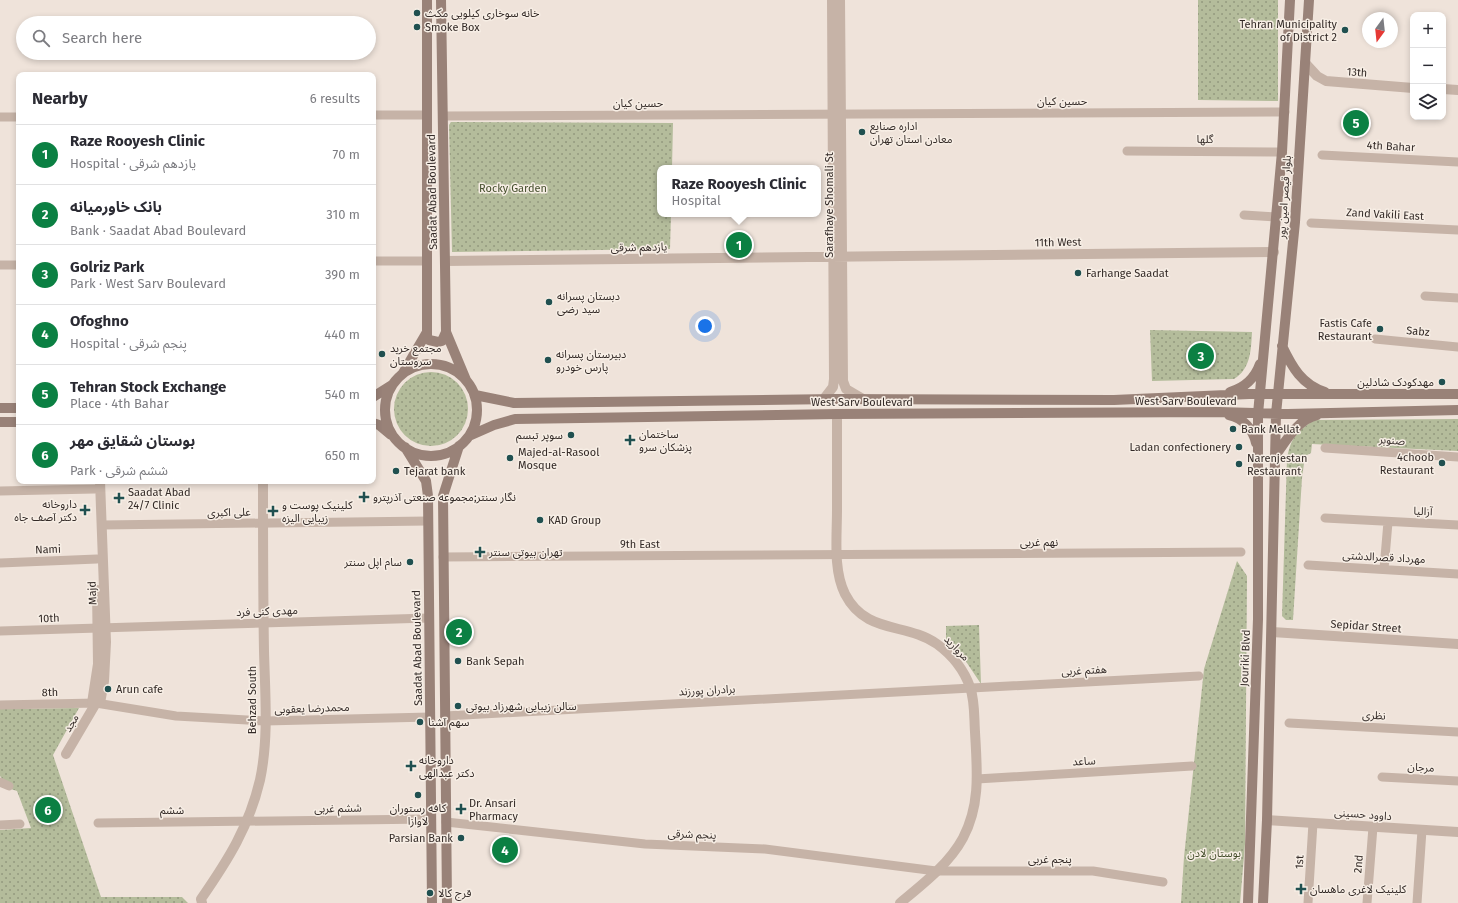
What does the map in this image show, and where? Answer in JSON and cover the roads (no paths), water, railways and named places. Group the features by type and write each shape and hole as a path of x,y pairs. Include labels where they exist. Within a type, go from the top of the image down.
{"main road":[{"name":"Saadat Abad Boulevard","path":"427,0 427,332"},
{"name":"Saadat Abad Boulevard","path":"441,0 446,332 466,380"},
{"name":"بلوار قیصر امین پور","path":"1258,414 1277,217 1285,112 1290,0"},
{"name":"بلوار قیصر امین پور","path":"1276,414 1295,222 1308,0"},
{"path":"1270,296 1274,310 1279,312 1283,311 1288,298"},
{"path":"427,332 429,340 438,342 442,340 446,332"},
{"path":"376,395 393,383 403,373 427,332"},
{"path":"1282,346 1300,378 1317,390 1331,394"},
{"path":"1217,395 1238,390 1250,381 1258,370 1265,350"},
{"path":"376,424 395,437 405,447 418,453 432,455 446,453 459,446 469,436 475,423 477,409 475,395 466,380 458,372 445,366 430,364 416,366 403,373"},
{"path":"393,383 387,396 385,410 388,425 395,437"},
{"path":"1277,394 1458,394"},
{"name":"West Sarv Boulevard","path":"475,395 514,403 823,400 1114,400 1217,395 1277,394"},
{"path":"1370,394 1356,400 1360,409 1370,413"},
{"path":"1172,398 1160,403 1159,406 1160,409 1172,413"},
{"path":"0,408 16,408"},
{"path":"1263,903 1267,820 1272,632 1276,414 1458,410"},
{"path":"1219,412 1234,416 1249,427 1255,441 1258,455"},
{"name":"West Sarv Boulevard","path":"469,436 494,425 515,419 837,414 1219,412 1276,414"},
{"path":"1275,456 1302,423 1312,416 1328,413"},
{"name":"Jouriki Blvd","path":"1248,903 1258,619 1258,414"},
{"path":"0,422 16,422"},
{"path":"447,903 443,496 459,446"},
{"name":"Saadat Abad Boulevard","path":"405,447 426,481 428,521 432,903"},
{"path":"430,688 438,685 445,690"},
{"path":"1249,881 1264,889"}],"street":[{"name":"Sarafhaye Shomali St","path":"832,0 836,114 838,257 843,381 846,389 863,400"},
{"name":"Sarafhaye Shomali St","path":"836,114 840,0"},
{"name":"13th","path":"1305,63 1317,76 1337,83 1410,88"},
{"path":"1446,89 1458,90"},
{"name":"حسین کیان","path":"443,116 1285,112"},
{"path":"376,116 427,115"},
{"path":"0,117 16,117"},
{"name":"گلها","path":"1127,151 1282,152"},
{"name":"4th Bahar","path":"1322,155 1458,162"},
{"path":"1244,215 1277,217"},
{"name":"Zand Vakili East","path":"1311,222 1458,230"},
{"name":"11th West","path":"838,257 1274,252"},
{"name":"Sarafhaye Shomali St","path":"823,400 833,387 834,379 838,257"},
{"name":"یازدهم شرقی","path":"445,261 838,257"},
{"path":"376,261 427,261"},
{"path":"0,265 16,265"},
{"path":"1425,296 1458,298"},
{"name":"Sabz","path":"1375,339 1458,347"},
{"name":"مروارید","path":"837,414 837,555 840,581 844,593 850,604 858,612 874,623 929,639 937,644 960,668 970,688 977,779 976,799 968,829 952,855 900,903"},
{"name":"صنوبر","path":"1325,448 1458,457"},
{"name":"Behzad South","path":"200,902 232,854 246,822 260,781 264,753 265,721 263,484"},
{"path":"0,491 97,485"},
{"name":"Majd","path":"96,703 102,628 97,485"},
{"name":"آزالیا","path":"1326,518 1458,525"},
{"name":"علی اکبری","path":"99,525 428,521"},
{"path":"1384,569 1388,522"},
{"name":"نهم غربی","path":"837,555 1241,552"},
{"name":"9th East","path":"443,557 837,555"},
{"name":"Nami","path":"0,563 100,559"},
{"name":"مهرداد قصرالدشتی","path":"1308,565 1458,574"},
{"name":"مهدی کنی فرد","path":"102,628 429,618"},
{"name":"10th","path":"0,631 102,628"},
{"name":"Sepidar Street","path":"1272,632 1458,644"},
{"name":"هفتم غربی","path":"970,688 1199,676"},
{"name":"برادران پورزند","path":"445,716 970,688"},
{"name":"محمدرضا یعقوبی","path":"96,703 176,716 265,721 430,717"},
{"name":"8th","path":"0,705 96,703"},
{"name":"مجد","path":"66,754 96,703"},
{"name":"نظری","path":"1289,723 1458,732"},
{"name":"ساعد","path":"977,779 1192,766"},
{"name":"مرجان","path":"1382,777 1458,781"},
{"path":"0,782 9,786"},
{"name":"ششم غربی","path":"246,822 431,819"},
{"name":"داوود حسینی","path":"1267,820 1458,832"},
{"name":"ششم","path":"98,823 246,822"},
{"name":"پنجم شرقی","path":"446,822 645,844 765,849 936,871"},
{"name":"1st","path":"1308,903 1313,823"},
{"path":"0,825 20,824"},
{"name":"2nd","path":"1367,903 1373,827"},
{"path":"1417,903 1422,830"},
{"name":"پنجم غربی","path":"936,871 1093,871 1163,882"}],"place":[{"name":"خانه سوخاری کیلویی مکث","path":"417,13"},
{"name":"Smoke Box","path":"417,27"},
{"name":"Tehran Municipality of District 2","path":"1345,30"},
{"name":"Tehran Stock Exchange","path":"1356,123"},
{"name":"اداره صنایع معادن استان تهران","path":"862,132"},
{"name":"Raze Rooyesh Clinic","path":"739,245"},
{"name":"Farhange Saadat","path":"1078,273"},
{"name":"دبستان پسرانه سید رضی","path":"549,302"},
{"name":"Fastis Cafe Restaurant","path":"1380,329"},
{"name":"مجتمع خرید سروستان","path":"382,354"},
{"name":"Golriz Park","path":"1201,356"},
{"name":"دبیرستان پسرانه پارس خودرو","path":"548,360"},
{"name":"مهدکودک شادلین","path":"1442,382"},
{"name":"Bank Mellat","path":"1233,429"},
{"name":"سوپر تبسم","path":"571,435"},
{"name":"ساختمان پزشکان سرو","path":"630,440"},
{"name":"Ladan confectionery","path":"1239,447"},
{"name":"Majed-al-Rasool Mosque","path":"510,458"},
{"name":"4choob Restaurant","path":"1442,463"},
{"name":"Narenjestan Restaurant","path":"1239,464"},
{"name":"Tejarat bank","path":"396,471"},
{"name":"نگار سنتر;مجموعه صنعتی آذرپترو","path":"364,497"},
{"name":"Saadat Abad 24/7 Clinic","path":"119,498"},
{"name":"داروخانه دکتر آصف جاه","path":"85,510"},
{"name":"کلینیک پوست و زیبایی الیزه","path":"273,511"},
{"name":"KAD Group","path":"540,520"},
{"name":"تهران بیوتی سنتر","path":"480,552"},
{"name":"سام اپل سنتر","path":"410,562"},
{"name":"بانک خاورمیانه","path":"459,632"},
{"name":"Bank Sepah","path":"458,661"},
{"name":"Arun cafe","path":"108,689"},
{"name":"سالن زیبایی شهرزاد بیوتی","path":"458,706"},
{"name":"سهم آشنا","path":"420,722"},
{"name":"داروخانه دکتر عبدالهی","path":"411,766"},
{"name":"کافه رستوران لاوازا","path":"418,795"},
{"name":"Dr. Ansari Pharmacy","path":"461,809"},
{"name":"بوستان شقایق مهر","path":"48,810"},
{"name":"Parsian Bank","path":"461,838"},
{"name":"Ofoghno","path":"505,850"},
{"name":"کلینیک لاغری ماهسان","path":"1301,889"},
{"name":"قرج کالا","path":"430,893"}],"park label":[{"name":"Rocky Garden","path":"513,188"},
{"name":"بوستان لادن","path":"1214,853"}]}
